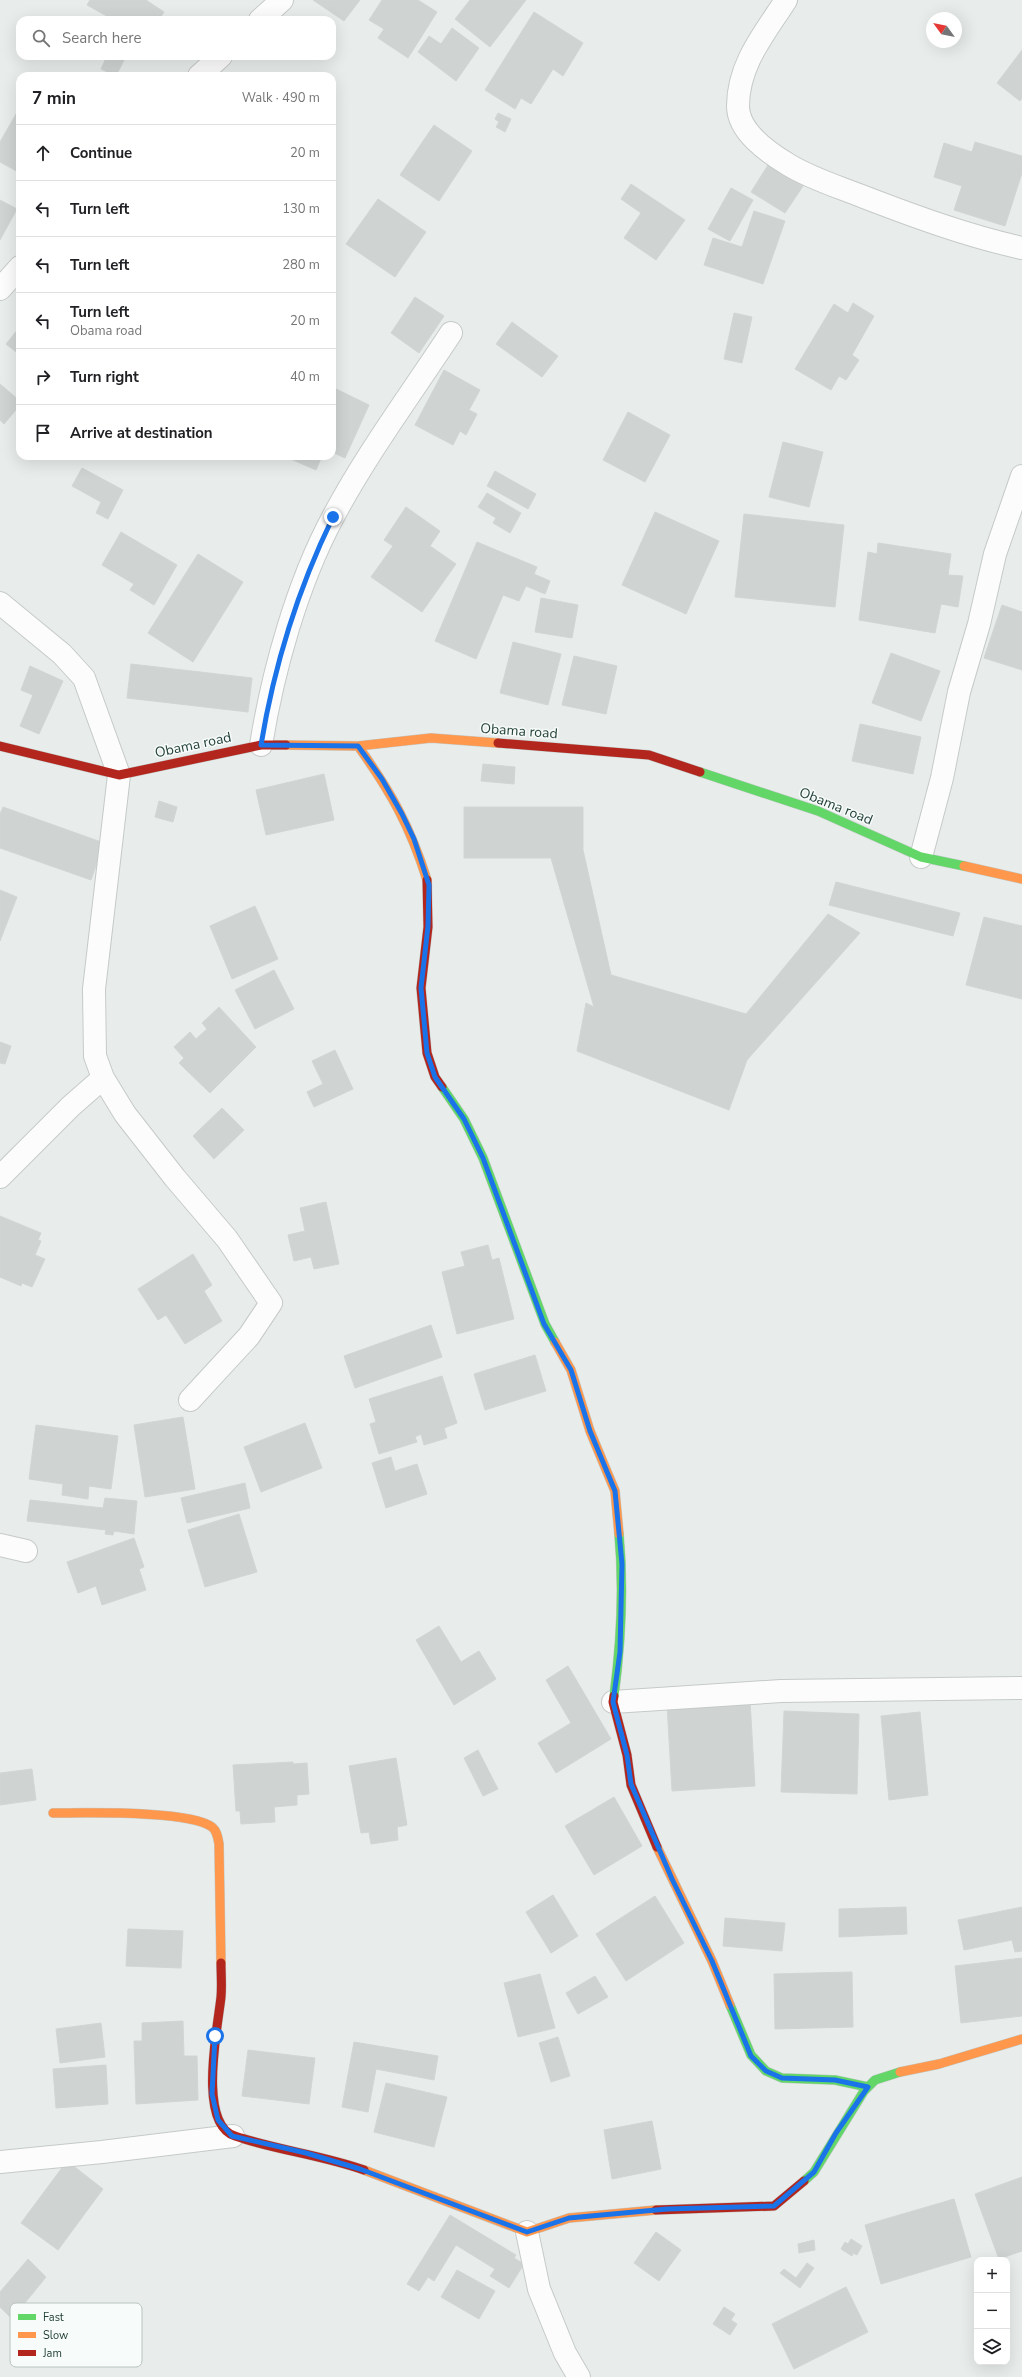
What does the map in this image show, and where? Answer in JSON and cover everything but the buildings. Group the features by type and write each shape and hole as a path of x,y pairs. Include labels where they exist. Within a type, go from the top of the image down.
{"street":[{"path":"264,16 282,0"},
{"path":"786,0 745,67 738,107 743,125 753,136 769,152 791,166 828,183 985,240 1022,248"},
{"path":"203,72 217,60"},
{"path":"0,289 16,271"},
{"path":"261,745 277,662 314,555 333,517 363,467 451,333"},
{"path":"921,857 942,778 959,692 979,624 995,554 1022,476"},
{"path":"0,603 62,654 84,678 119,775 94,989 95,1050 103,1078 125,1114 175,1178 227,1239 270,1303 249,1336 190,1400"},
{"name":"Obama road","path":"0,746 119,775 261,745 358,746 431,738 649,755 818,811 921,857 1022,879"},
{"path":"358,746 382,779 402,814 414,839 429,885 428,926 421,988 427,1053 435,1077 464,1119 483,1158 544,1324 571,1370 590,1431 615,1491 622,1564 620,1652 613,1702 627,1755 631,1784 672,1879 712,1961 751,2056 766,2071 782,2078 835,2080 868,2087"},
{"path":"0,1177 71,1106 103,1078"},
{"path":"0,1545 26,1550"},
{"path":"613,1702 781,1691 1022,1688"},
{"path":"52,1813 169,1816 207,1824 217,1833 220,1847 221,1995 215,2036 212,2094 218,2120 232,2136"},
{"path":"0,2162 102,2152 232,2136 306,2153 360,2169 527,2232 576,2218 667,2209 774,2206 814,2172 836,2133 868,2087 875,2080 886,2075 939,2064 1022,2040"},
{"path":"527,2232 539,2289 564,2353 579,2377"}],"traffic: fast":[{"path":"700,772 818,811 921,857 964,866"},
{"path":"442,1087 464,1119 483,1158 545,1324 555,1342"},
{"path":"614,1696 621,1615 621,1554 619,1534"},
{"path":"730,2005 751,2055 766,2071 782,2078 835,2080 868,2087"},
{"path":"804,2181 814,2172 864,2091 875,2080 900,2072"}],"traffic: slow":[{"path":"286,745 358,746 431,738 498,743"},
{"path":"358,746 390,794 414,843 427,880"},
{"path":"964,866 1022,879"},
{"path":"555,1342 571,1370 590,1431 615,1491 619,1534"},
{"path":"53,1813 160,1815 200,1822 212,1827 218,1837 219,1844 221,1963"},
{"path":"657,1847 712,1961 730,2005"},
{"path":"900,2072 939,2064 1022,2039"},
{"path":"364,2170 527,2232 569,2218 656,2210"}],"traffic: jam":[{"path":"498,743 649,755 700,772"},
{"path":"0,746 119,775 261,745 286,745"},
{"path":"427,880 428,927 421,988 427,1053 435,1077 442,1087"},
{"path":"614,1696 613,1702 627,1755 631,1785 657,1847"},
{"path":"221,1963 221,1997 214,2051 213,2094 216,2113 223,2128 235,2136 251,2141 332,2160 364,2170"},
{"path":"656,2210 774,2206 804,2181"}],"route":[{"path":"215,2036 212,2094 218,2120 232,2136 306,2153 360,2169 527,2232 569,2218 667,2209 774,2206 814,2172 836,2133 868,2087 835,2080 794,2080 778,2077 766,2071 751,2056 712,1961 672,1879 631,1784 627,1755 613,1702 620,1652 622,1564 615,1491 590,1431 571,1370 544,1324 483,1158 464,1119 435,1077 427,1053 421,988 426,952 429,885 414,839 382,779 358,746 261,745 277,662 314,555 333,517"}]}
